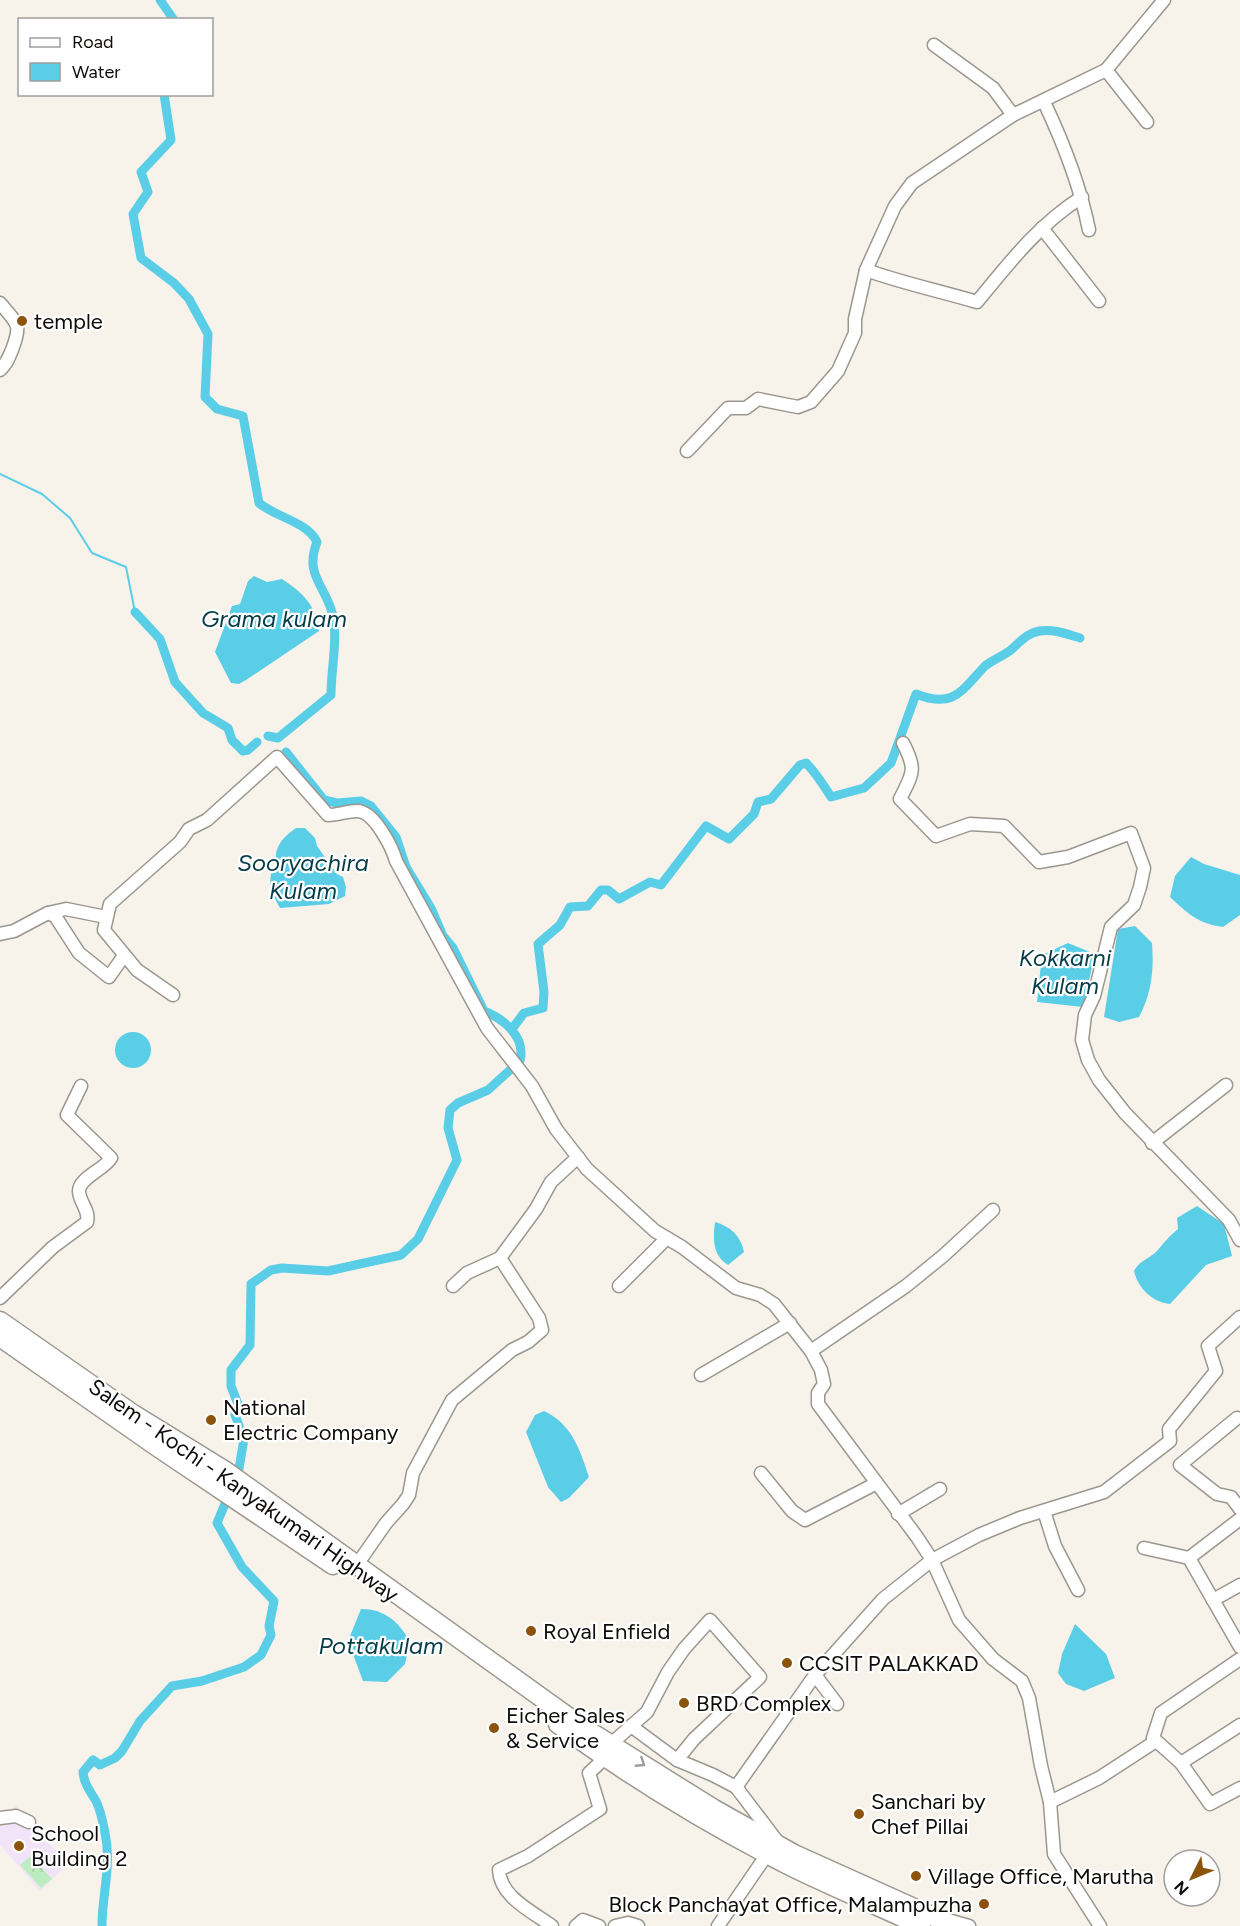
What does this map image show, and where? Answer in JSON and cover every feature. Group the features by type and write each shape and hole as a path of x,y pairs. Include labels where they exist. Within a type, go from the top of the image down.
{"highway":[{"name":"Salem - Kochi - Kanyakumari Highway","path":"0,1321 609,1750 714,1809 791,1859 927,1921 954,1926"},
{"name":"Salem - Kochi - Kanyakumari Highway","path":"0,1336 222,1479"},
{"name":"Salem - Kochi - Kanyakumari Highway","path":"246,1496 356,1566 581,1726 609,1750"}],"street":[{"path":"687,451 728,408 746,408 758,399 798,407 811,402 838,371 852,344 866,270 895,206 912,183 1013,115 1044,102 1106,70 1164,0"},
{"path":"934,45 993,88 1013,115"},
{"path":"1106,70 1147,122"},
{"path":"1044,102 1062,141 1082,197 1089,230"},
{"path":"866,270 902,283 918,284 977,302 1016,254 1042,228 1082,197"},
{"path":"1042,228 1099,301"},
{"path":"0,303 17,324 19,333 9,361 0,370"},
{"path":"903,742 913,760 914,771 900,799 936,836 970,824 1004,826 1039,862 1068,857 1131,833 1144,868 1140,887 1134,905 1111,927 1094,996 1085,1015 1082,1040 1088,1060 1099,1080 1152,1143 1229,1220 1240,1240"},
{"path":"173,995 137,970 123,957 104,930 110,904 174,848 189,830 207,819 277,758 280,758 328,815 359,811 367,814 391,843 396,861 487,1028 532,1086 556,1130 578,1157 649,1226 707,1264 735,1288 760,1295 774,1304 812,1351 821,1370 824,1384 818,1393 818,1404 932,1560 959,1620 993,1659 1022,1681 1032,1707 1041,1766 1050,1802 1054,1854 1100,1926"},
{"path":"0,934 14,931 48,913 66,909 106,917"},
{"path":"48,913 55,916 79,952 109,977 123,957"},
{"path":"1152,1143 1226,1085"},
{"path":"0,1298 53,1247 87,1222 88,1216 79,1191 81,1183 108,1164 111,1158 67,1114 81,1086"},
{"path":"453,1286 467,1273 500,1258 536,1209 551,1182 578,1157"},
{"path":"812,1351 906,1286 993,1210"},
{"path":"619,1286 667,1238"},
{"path":"356,1566 386,1523 404,1504 409,1495 413,1473 453,1400 512,1350 528,1342 542,1330 539,1318 500,1258"},
{"path":"736,1787 814,1675 883,1599 932,1560 979,1535 1104,1492 1170,1441 1169,1429 1216,1371 1208,1346 1240,1317"},
{"path":"701,1374 790,1323"},
{"path":"1237,1418 1180,1465 1217,1494 1231,1497 1240,1509"},
{"path":"761,1473 792,1511 805,1520 875,1484"},
{"path":"898,1514 940,1489"},
{"path":"1044,1511 1055,1546 1078,1590"},
{"path":"1189,1558 1240,1519"},
{"path":"1144,1548 1189,1558 1240,1647"},
{"path":"1213,1600 1240,1585"},
{"path":"552,1926 518,1903 504,1887 499,1870 528,1856 600,1809 589,1773 631,1726 647,1712 678,1656 710,1620 760,1677 694,1739 677,1760"},
{"path":"1240,1659 1161,1713 1153,1738 1181,1763 1210,1804 1240,1788"},
{"path":"814,1675 837,1704"},
{"path":"1181,1763 1240,1725"},
{"path":"631,1726 677,1760 713,1774 736,1787 773,1848 718,1926"},
{"path":"1050,1802 1099,1778 1156,1741"},
{"path":"0,1818 16,1816 28,1822"},
{"path":"576,1926 583,1920 599,1926"},
{"path":"927,1921 969,1926"},
{"path":"615,1926 628,1923 638,1926"}],"shaded area":[{"path":"16,1806 68,1864 40,1891 0,1845 0,1820"}],"green space":[{"path":"31,1856 52,1879 41,1888 20,1865"}],"water":[{"name":"Grama kulam","path":"254,576 267,582 282,579 296,589 312,607 319,631 246,680 239,684 231,683 215,652 232,606 240,604 248,581"},
{"name":"Sooryachira Kulam","path":"296,828 305,828 315,838 317,846 337,874 343,877 346,887 345,896 329,904 280,908 272,892 271,876 280,843"},
{"path":"1191,857 1204,864 1240,875 1240,915 1223,927 1194,917 1170,897 1175,876"},
{"path":"1135,926 1152,943 1151,981 1147,999 1139,1017 1119,1022 1104,1017 1118,929"},
{"name":"Kokkarni Kulam","path":"1068,943 1095,954 1083,1007 1037,1002 1042,955"},
{"path":"133,1032 145,1038 151,1050 145,1062 133,1068 121,1062 115,1050 121,1038"},
{"path":"1197,1206 1224,1224 1232,1256 1206,1265 1170,1304 1163,1303 1142,1288 1134,1271 1178,1229 1177,1218"},
{"path":"715,1222 734,1232 743,1246 744,1252 728,1265 716,1251"},
{"path":"544,1411 554,1416 568,1430 574,1439 589,1477 569,1498 561,1502 548,1487 526,1432 535,1415"},
{"name":"Pottakulam","path":"361,1609 377,1611 390,1618 401,1628 410,1642 405,1664 387,1682 363,1681 348,1641"},
{"path":"1075,1624 1106,1654 1115,1678 1084,1691 1066,1684 1058,1673 1062,1654"}],"waterway":[{"path":"160,0 173,18"},
{"path":"164,96 171,140 141,172 148,192 133,214 141,258 174,283 189,299 208,334 205,397 217,409 243,416 259,503 313,535 317,542 313,565 315,574 334,621 331,695 278,738 268,736"},
{"path":"0,474 42,494 70,518 92,553 126,567 135,612"},
{"path":"135,612 160,639 175,682 203,713 228,728 232,740 243,751 248,750 257,742"},
{"path":"512,1029 524,1013 543,1008 544,992 538,944 560,925 570,907 588,906 601,890 608,890 619,899 650,882 661,885 706,826 729,839 754,814 758,802 771,799 800,765 806,763 831,797 864,788 891,763 916,694 939,699 956,695 985,666 1035,632 1055,631 1080,638"},
{"path":"286,752 324,800 337,803 361,801 371,806 396,837 406,867 431,908 443,936 453,948 484,1011 506,1024 517,1037 520,1044 520,1061"},
{"path":"237,1480 244,1439 235,1415 238,1404 231,1386 231,1370 250,1345 251,1284 271,1270 282,1268 328,1271 401,1255 418,1239 457,1160 448,1128 450,1110 458,1103 488,1090 510,1070"},
{"path":"102,1926 107,1845 103,1821 83,1772 93,1760 100,1765 115,1758 122,1751 140,1721 172,1686 202,1681 244,1667 261,1655 271,1635 269,1626 274,1601 242,1567 217,1523 230,1492"}],"place":[{"name":"temple","path":"22,321"},
{"name":"National Electric Company","path":"211,1420"},
{"name":"Royal Enfield","path":"531,1631"},
{"name":"CCSIT PALAKKAD","path":"787,1663"},
{"name":"BRD Complex","path":"684,1703"},
{"name":"Eicher Sales & Service","path":"494,1728"},
{"name":"Sanchari by Chef Pillai","path":"859,1814"},
{"name":"School Building 2","path":"19,1846"},
{"name":"Village Office, Marutha","path":"916,1876"},
{"name":"Block Panchayat Office, Malampuzha","path":"984,1904"}]}
